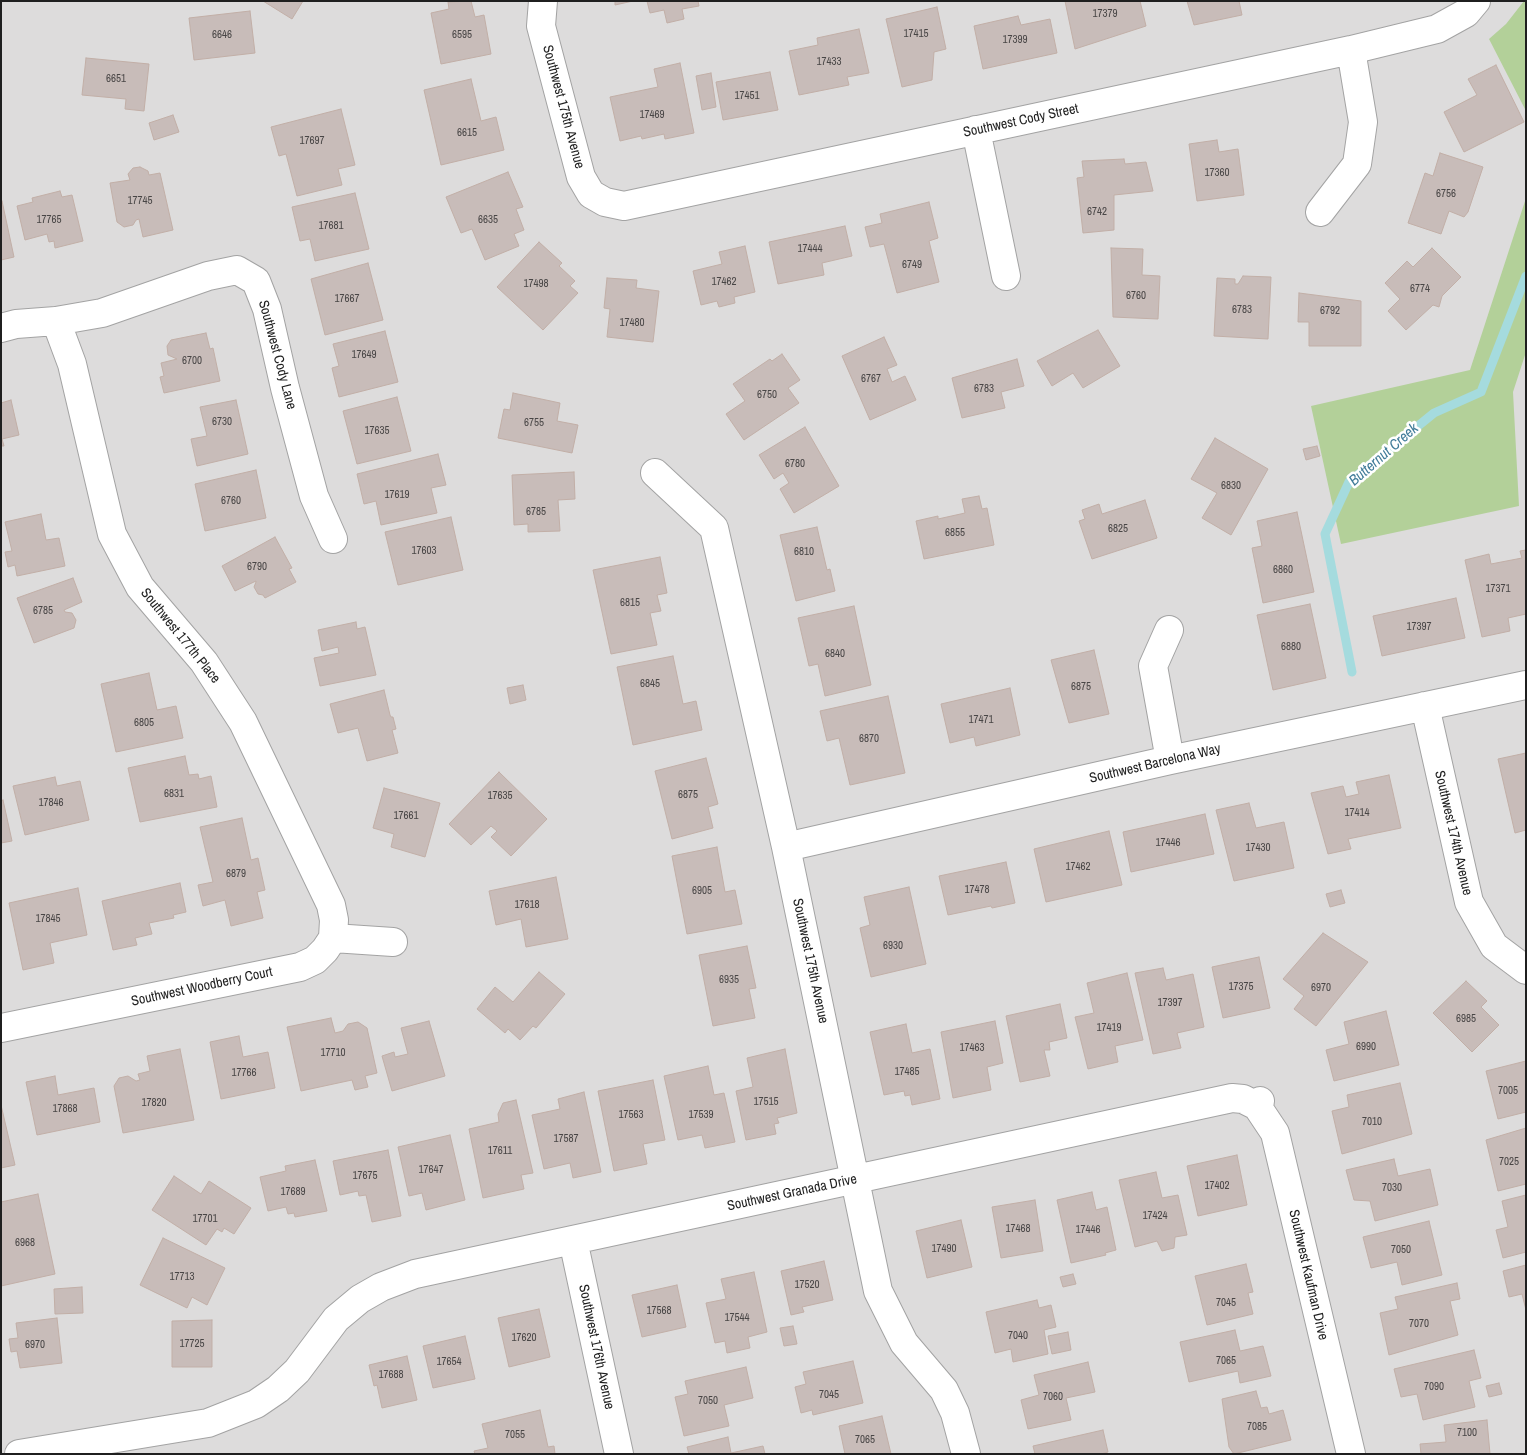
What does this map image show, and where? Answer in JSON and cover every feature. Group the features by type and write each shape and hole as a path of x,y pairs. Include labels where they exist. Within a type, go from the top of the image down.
{"street":[{"name":"Southwest 175th Avenue","path":"543,1 541,26 581,177 591,194 605,202"},
{"name":"Southwest Cody Street","path":"605,202 624,206 647,202 1351,50 1437,30 1466,13 1476,1"},
{"path":"1320,212 1357,164 1364,122 1351,50"},
{"path":"976,130 1006,276"},
{"name":"Southwest Cody Lane","path":"1,328 16,324 56,321 102,313 208,276 238,270 256,281 267,309 314,496 333,539"},
{"name":"Southwest 177th Place","path":"56,321 72,364 112,534 140,587 204,662 243,722 331,905 334,920 333,938"},
{"name":"Southwest 175th Avenue","path":"655,472 714,528 786,847 878,1291 904,1343 944,1390 956,1413 966,1454"},
{"path":"1169,630 1153,666 1170,760"},
{"name":"Southwest Barcelona Way","path":"786,847 1170,760 1526,684"},
{"name":"Southwest 174th Avenue","path":"1425,706 1469,902 1494,946 1526,970"},
{"path":"333,938 393,942"},
{"name":"Southwest Woodberry Court","path":"1,1028 300,967 315,960 333,938"},
{"name":"Southwest Granada Drive","path":"19,1454 208,1423 256,1404 278,1389 297,1371 327,1313 360,1299 381,1287 414,1274 1232,1098 1258,1104"},
{"name":"Southwest Kaufman Drive","path":"1258,1104 1274,1133 1351,1454"},
{"name":"Southwest 176th Avenue","path":"572,1240 619,1454"}],"shaded area":[{"path":"1,1 1526,1 1526,1454 1,1454"}],"green space":[{"path":"1524,1 1526,1 1526,111 1489,39 1506,24"},
{"path":"1526,198 1526,352 1513,392 1519,506 1341,544 1311,406 1470,370"}],"building":[{"path":"263,1 303,1 292,19"},
{"path":"471,1 475,17 484,15 491,54 441,64 431,13 449,9 448,2"},
{"path":"615,1 633,1 615,5"},
{"path":"647,1 698,1 699,6 682,9 684,19 667,23 664,10 650,13"},
{"path":"1065,1 1140,1 1146,26 1075,49"},
{"path":"1187,1 1239,1 1242,15 1194,25"},
{"path":"937,7 946,49 934,52 932,80 902,87 886,19"},
{"path":"250,11 255,53 194,60 189,18"},
{"path":"1018,16 1021,25 1050,19 1057,53 983,69 974,26"},
{"path":"859,29 869,73 847,77 849,85 799,95 789,51 818,45 817,38"},
{"path":"86,58 149,64 144,111 125,109 126,99 82,95"},
{"path":"680,63 694,133 665,139 664,134 642,139 641,136 620,141 610,97 658,87 654,69"},
{"path":"1496,65 1524,122 1464,152 1444,112 1477,95 1468,79"},
{"path":"770,72 778,110 723,120 716,82"},
{"path":"711,73 716,107 702,110 696,76"},
{"path":"471,79 481,121 496,117 504,150 441,165 424,90"},
{"path":"341,109 355,165 338,169 342,185 297,196 286,154 279,156 271,127"},
{"path":"173,115 179,132 154,140 149,123"},
{"path":"1217,140 1219,152 1238,149 1244,195 1197,201 1189,144"},
{"path":"1440,153 1483,167 1468,212 1464,217 1449,211 1441,234 1408,223 1425,173 1433,176"},
{"path":"1124,159 1125,164 1146,162 1153,191 1114,195 1114,230 1083,233 1077,178 1084,177 1082,161"},
{"path":"140,167 148,171 149,175 160,173 173,230 143,237 139,219 133,225 124,227 117,222 110,183 130,180 128,174 133,168"},
{"path":"508,172 523,207 516,209 524,230 514,234 519,246 485,260 472,229 461,233 446,197"},
{"path":"60,191 62,197 72,195 83,241 55,248 54,241 49,242 47,234 25,240 17,206 33,202 32,198"},
{"path":"355,193 369,249 315,261 310,239 300,241 292,207"},
{"path":"1,201 14,257 1,260"},
{"path":"929,202 938,238 929,241 939,282 897,293 884,244 870,247 865,227 882,223 880,214"},
{"path":"845,226 852,256 822,263 824,275 778,284 769,242"},
{"path":"539,242 562,263 559,266 575,281 570,286 578,293 543,330 497,287"},
{"path":"745,246 755,292 734,297 735,303 719,307 717,301 701,305 693,271 722,264 719,252"},
{"path":"1111,248 1143,249 1142,275 1160,276 1158,319 1113,317"},
{"path":"1432,248 1461,277 1442,296 1439,307 1433,305 1406,330 1388,311 1400,299 1385,283 1407,261 1413,267"},
{"path":"368,263 383,320 325,335 311,279"},
{"path":"1243,276 1271,277 1268,339 1214,336 1217,278 1235,279 1235,284 1238,284"},
{"path":"607,278 637,280 636,288 659,291 653,342 607,337 610,309 604,308"},
{"path":"1299,293 1361,301 1361,346 1309,346 1309,322 1298,322"},
{"path":"1098,330 1120,366 1083,388 1073,373 1052,386 1037,361"},
{"path":"385,331 398,382 339,397 332,368 339,366 333,344"},
{"path":"206,333 210,349 213,348 220,381 164,393 160,377 164,376 161,363 177,359 168,355 167,346 171,340"},
{"path":"884,337 897,365 887,369 892,382 905,376 916,400 870,420 842,356"},
{"path":"782,354 800,380 788,388 799,403 744,440 726,414 745,401 733,384 770,359 772,361"},
{"path":"1017,359 1024,386 1001,392 1005,408 962,418 952,378"},
{"path":"513,393 560,403 557,421 578,425 572,453 498,438 504,409 510,410"},
{"path":"397,397 411,451 357,464 343,411"},
{"path":"11,400 19,435 2,439 4,446 1,446 1,403"},
{"path":"236,400 248,454 197,466 191,439 207,436 200,407"},
{"path":"805,427 839,486 794,513 780,489 789,483 783,473 774,479 759,455"},
{"path":"1215,438 1268,469 1231,535 1202,518 1217,493 1191,479"},
{"path":"1317,446 1320,456 1306,460 1303,449"},
{"path":"438,454 446,485 431,488 437,513 381,525 376,501 364,504 357,474"},
{"path":"256,470 266,518 205,531 195,484"},
{"path":"574,472 575,499 558,500 560,531 528,532 528,524 514,525 512,475"},
{"path":"979,496 982,509 987,508 994,545 924,559 916,521 938,516 938,519 965,513 962,499"},
{"path":"1145,500 1157,538 1092,559 1079,521 1085,519 1082,510 1099,504 1102,514"},
{"path":"1297,512 1314,592 1263,603 1252,548 1262,546 1257,521"},
{"path":"41,514 46,540 59,538 65,566 17,576 15,565 8,567 5,552 12,551 5,522"},
{"path":"451,517 463,570 398,585 385,532"},
{"path":"817,527 827,570 830,569 835,591 796,601 780,535"},
{"path":"275,537 292,568 289,569 296,582 265,598 263,595 258,594 254,587 256,581 235,591 222,566"},
{"path":"1526,550 1526,614 1508,618 1510,631 1482,637 1465,560 1489,554 1491,564 1522,558 1520,551"},
{"path":"660,557 667,593 657,595 661,611 650,613 657,645 611,654 593,570"},
{"path":"73,578 82,602 64,610 65,612 72,613 76,620 74,628 34,643 17,598"},
{"path":"1456,598 1465,638 1382,656 1373,616"},
{"path":"1310,604 1326,678 1273,690 1257,615"},
{"path":"854,606 871,685 825,696 818,664 809,666 798,618"},
{"path":"356,622 357,629 365,627 376,675 320,686 314,658 339,653 338,647 322,651 318,630"},
{"path":"1094,650 1109,714 1069,723 1051,660"},
{"path":"673,656 683,704 696,701 702,730 633,745 617,667"},
{"path":"149,673 157,710 176,706 183,738 116,752 101,684"},
{"path":"523,685 526,700 510,704 507,688"},
{"path":"1010,688 1020,735 976,746 974,737 950,743 941,704"},
{"path":"384,690 390,715 393,717 396,729 392,730 398,753 367,761 358,728 338,733 330,704"},
{"path":"888,696 905,773 850,785 839,738 827,741 820,711"},
{"path":"1526,753 1526,830 1515,833 1498,759"},
{"path":"185,756 189,775 198,774 199,779 211,776 217,807 140,822 128,768"},
{"path":"706,758 718,804 708,807 713,828 672,839 655,771"},
{"path":"499,772 547,819 511,856 491,837 497,831 491,826 471,845 449,824"},
{"path":"1389,775 1401,828 1348,839 1351,849 1328,854 1311,793 1343,786 1346,797 1359,794 1356,782"},
{"path":"55,777 57,786 80,781 89,820 25,835 13,786"},
{"path":"384,788 440,803 425,857 391,847 394,834 373,828"},
{"path":"3,800 12,841 1,843 1,801"},
{"path":"1249,803 1256,828 1284,822 1294,868 1234,881 1216,810"},
{"path":"1205,814 1214,854 1131,872 1123,832"},
{"path":"242,818 251,860 258,858 265,890 257,892 263,918 231,926 225,900 203,906 198,885 213,882 200,827"},
{"path":"1109,831 1122,885 1046,902 1034,849"},
{"path":"717,847 725,892 735,890 742,924 687,934 672,856"},
{"path":"1006,862 1015,903 948,915 939,876"},
{"path":"556,877 568,939 526,947 521,919 496,925 489,891"},
{"path":"180,883 186,912 173,915 174,918 149,923 152,934 135,938 137,945 113,950 102,901"},
{"path":"909,887 926,964 871,977 860,928 870,925 864,897"},
{"path":"78,888 87,935 50,943 54,963 23,970 9,903"},
{"path":"1341,890 1345,903 1330,907 1326,894"},
{"path":"1323,933 1368,962 1316,1026 1294,1009 1304,996 1283,979"},
{"path":"747,946 756,988 749,989 755,1018 713,1026 699,955"},
{"path":"1259,957 1270,1008 1223,1018 1212,967"},
{"path":"1163,968 1166,980 1193,974 1204,1027 1177,1033 1181,1048 1153,1054 1135,973"},
{"path":"539,972 565,994 536,1028 533,1026 520,1040 508,1029 505,1033 477,1009 495,987 513,1002"},
{"path":"1127,973 1143,1040 1115,1046 1118,1062 1088,1069 1075,1017 1094,1013 1087,983"},
{"path":"1466,981 1487,1001 1481,1007 1499,1025 1472,1052 1433,1013"},
{"path":"1060,1004 1067,1038 1049,1042 1050,1050 1044,1050 1050,1076 1020,1082 1006,1016"},
{"path":"1386,1011 1399,1065 1334,1081 1326,1050 1349,1044 1344,1022"},
{"path":"331,1018 335,1033 343,1031 348,1024 358,1022 367,1028 377,1073 365,1076 368,1087 355,1090 352,1080 301,1091 287,1027"},
{"path":"429,1021 445,1076 392,1091 382,1056 394,1052 395,1057 408,1054 401,1028"},
{"path":"995,1021 1003,1063 987,1067 991,1090 953,1098 941,1032"},
{"path":"906,1024 912,1053 930,1049 940,1099 912,1105 910,1095 905,1096 904,1091 884,1095 870,1032"},
{"path":"239,1036 243,1057 268,1052 275,1088 221,1099 210,1042"},
{"path":"180,1049 194,1120 123,1133 114,1086 119,1078 128,1076 136,1081 140,1080 138,1074 150,1071 147,1056"},
{"path":"785,1049 797,1113 777,1118 779,1123 774,1124 776,1134 746,1140 736,1091 753,1087 747,1058"},
{"path":"1526,1061 1526,1112 1498,1119 1486,1071"},
{"path":"708,1066 714,1095 724,1093 735,1142 705,1148 702,1135 678,1140 664,1076"},
{"path":"55,1076 58,1095 94,1088 100,1122 37,1135 26,1082"},
{"path":"653,1080 665,1140 643,1144 647,1164 614,1171 598,1091"},
{"path":"1400,1083 1412,1134 1342,1154 1332,1111 1349,1107 1347,1095"},
{"path":"584,1092 601,1172 573,1178 570,1163 544,1169 532,1115 560,1109 558,1099"},
{"path":"516,1100 533,1173 521,1175 524,1189 483,1198 469,1129 499,1122 498,1114 503,1103"},
{"path":"1,1105 15,1165 1,1168"},
{"path":"1526,1128 1526,1184 1498,1191 1486,1140"},
{"path":"450,1135 465,1200 426,1210 422,1193 409,1196 398,1147"},
{"path":"388,1150 401,1216 372,1222 366,1195 359,1196 358,1191 340,1195 333,1161"},
{"path":"1237,1155 1247,1205 1198,1216 1187,1166"},
{"path":"1394,1159 1398,1176 1430,1169 1438,1205 1375,1221 1370,1201 1354,1200 1346,1170"},
{"path":"315,1160 327,1211 295,1217 294,1213 288,1214 286,1207 268,1211 260,1177 286,1171 285,1166"},
{"path":"1156,1172 1162,1198 1178,1195 1187,1235 1175,1237 1174,1248 1162,1251 1157,1241 1135,1247 1119,1180"},
{"path":"174,1176 201,1194 209,1181 251,1208 234,1234 224,1228 222,1232 217,1229 206,1245 152,1210"},
{"path":"1092,1192 1096,1210 1107,1207 1116,1250 1105,1253 1106,1255 1071,1263 1057,1200"},
{"path":"38,1194 55,1274 1,1286 1,1202"},
{"path":"1526,1195 1526,1252 1503,1258 1496,1230 1508,1227 1502,1201"},
{"path":"1035,1200 1043,1251 1001,1258 992,1207"},
{"path":"961,1220 972,1267 927,1278 916,1231"},
{"path":"1429,1221 1442,1275 1402,1285 1397,1262 1371,1268 1363,1237"},
{"path":"163,1238 225,1268 207,1305 192,1297 187,1308 140,1285"},
{"path":"824,1261 833,1300 802,1307 804,1312 791,1315 781,1271"},
{"path":"1246,1264 1253,1292 1248,1293 1253,1314 1207,1325 1195,1276"},
{"path":"1526,1265 1526,1310 1522,1294 1509,1297 1503,1271"},
{"path":"754,1272 767,1332 748,1337 750,1348 727,1353 725,1341 715,1343 706,1303 726,1299 721,1279"},
{"path":"1073,1274 1076,1284 1063,1287 1060,1277"},
{"path":"1457,1283 1460,1299 1450,1301 1458,1335 1389,1355 1380,1313 1398,1309 1395,1297"},
{"path":"677,1285 686,1327 642,1337 632,1295"},
{"path":"82,1287 83,1313 55,1314 54,1289"},
{"path":"1037,1300 1039,1308 1051,1305 1056,1327 1044,1330 1048,1354 1013,1362 1011,1349 995,1353 986,1312"},
{"path":"539,1309 550,1357 509,1367 498,1318"},
{"path":"57,1318 62,1363 20,1368 17,1351 11,1352 9,1339 18,1338 16,1323"},
{"path":"212,1320 212,1367 172,1367 172,1321"},
{"path":"793,1326 797,1344 784,1346 780,1328"},
{"path":"1235,1330 1240,1351 1263,1346 1271,1376 1240,1383 1238,1371 1189,1382 1180,1342"},
{"path":"1068,1332 1071,1350 1052,1354 1048,1336"},
{"path":"465,1336 475,1379 433,1388 423,1346"},
{"path":"1474,1350 1481,1378 1469,1381 1475,1407 1423,1420 1417,1394 1401,1397 1394,1369"},
{"path":"407,1356 417,1400 382,1408 377,1385 374,1386 369,1365"},
{"path":"853,1361 863,1403 813,1415 812,1410 801,1413 795,1387 806,1384 803,1372"},
{"path":"1088,1362 1095,1392 1066,1398 1071,1420 1028,1429 1021,1400 1039,1395 1034,1375"},
{"path":"746,1367 753,1398 724,1405 729,1426 684,1436 675,1397 688,1394 685,1381"},
{"path":"1499,1383 1502,1394 1489,1397 1486,1386"},
{"path":"1256,1391 1261,1408 1267,1407 1269,1414 1283,1410 1291,1440 1234,1454 1229,1447 1222,1399"},
{"path":"540,1410 548,1447 554,1446 555,1454 475,1454 474,1451 488,1448 482,1424"},
{"path":"882,1416 891,1454 845,1454 839,1426"},
{"path":"1487,1420 1490,1454 1421,1454 1420,1444 1446,1442 1444,1425"},
{"path":"1103,1430 1108,1452 1101,1454 1035,1454 1033,1446"},
{"path":"728,1437 731,1453 763,1446 765,1454 689,1454 687,1447"}],"waterway":[{"name":"Butternut Creek","path":"1352,672 1325,534 1349,482 1434,413 1481,392 1526,276"}]}
